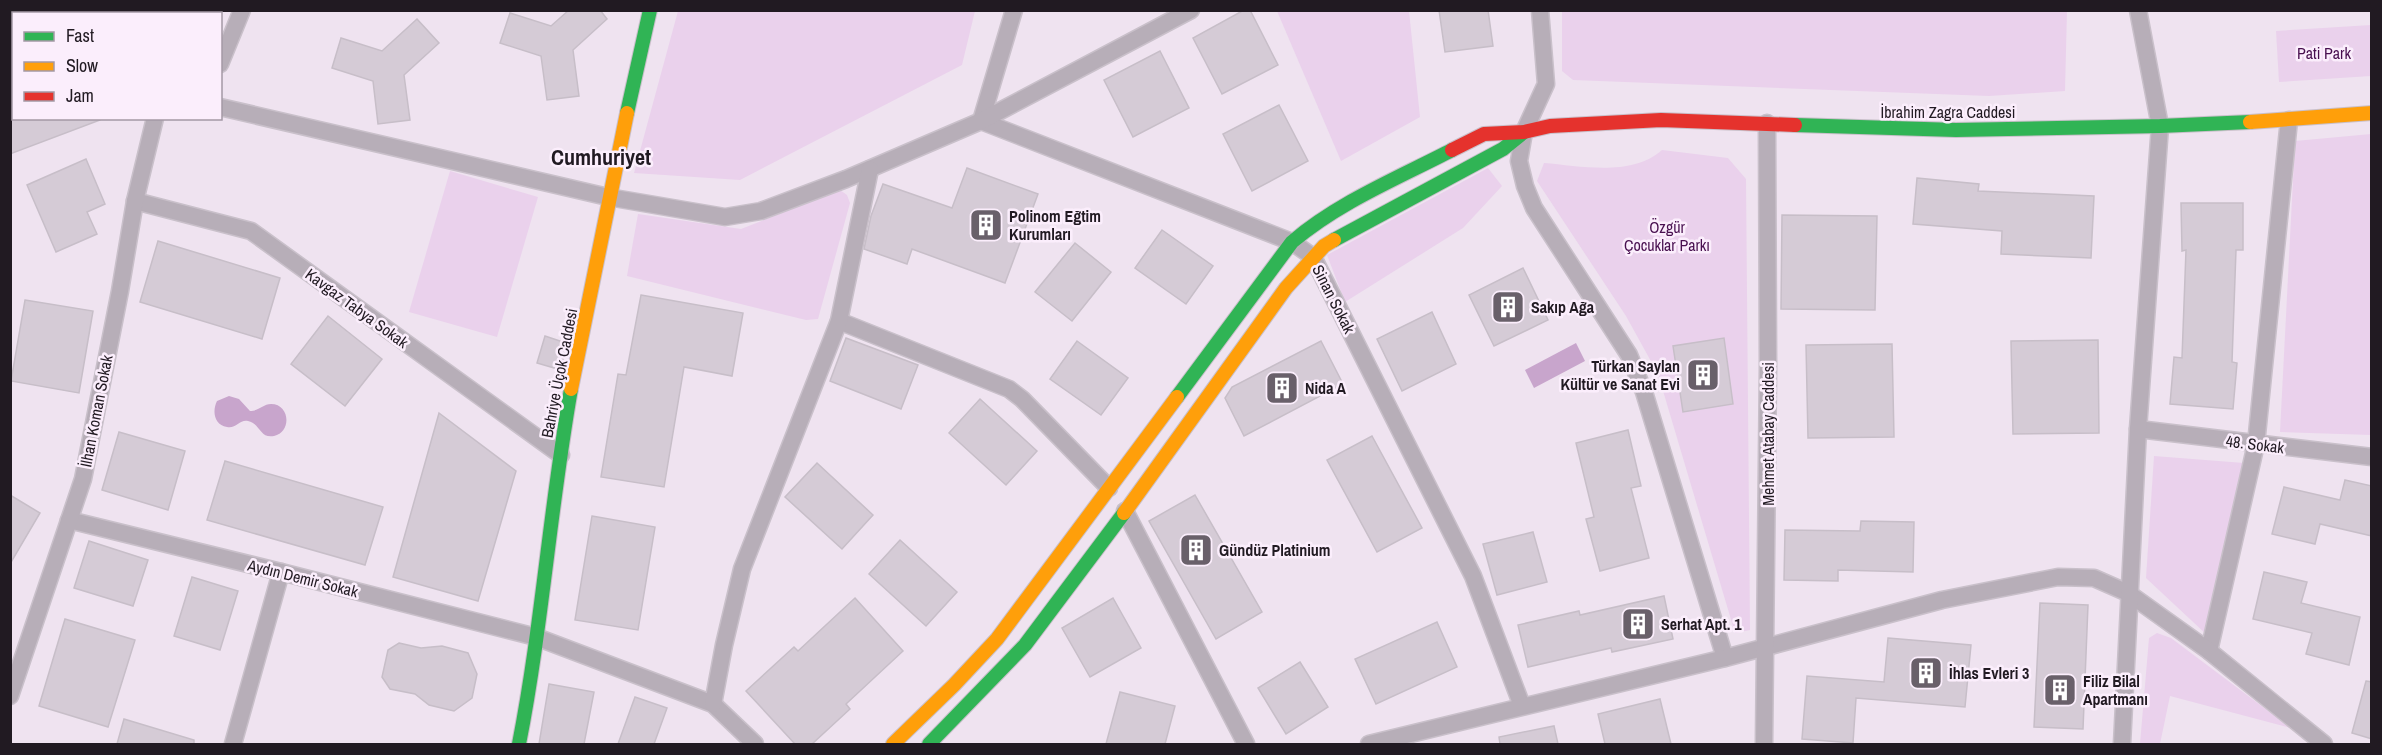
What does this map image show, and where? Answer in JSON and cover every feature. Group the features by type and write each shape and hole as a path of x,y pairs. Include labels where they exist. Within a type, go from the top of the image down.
{"main road":[{"name":"Bahriye Üçok Caddesi","path":"519,744 531,690 561,455 608,197 650,10"},
{"name":"İbrahim Zagra Caddesi","path":"1524,132 1550,126 1661,120 1956,130 2160,126 2289,120 2372,113"},
{"path":"893,744 997,639 1292,242 1313,224 1340,208 1484,134 1524,132"},
{"path":"929,744 1025,645 1287,288 1313,257 1324,246 1493,154 1524,132"}],"street":[{"path":"222,59 242,10"},
{"path":"981,121 1014,10"},
{"path":"222,107 608,197 725,218 761,211 870,169 981,121 1191,10"},
{"path":"1540,10 1546,84 1524,132 1519,161 1525,186 1534,208 1629,355 1644,392 1725,658"},
{"path":"2122,744 2138,429 2160,126 2138,10"},
{"name":"İlhan Koman Sokak","path":"10,696 83,479 120,291 135,201 155,120"},
{"path":"2209,651 2256,444 2289,120"},
{"name":"Sinan Sokak","path":"981,121 1292,242 1313,257 1473,576 1522,706"},
{"name":"Mehmet Atabay Caddesi","path":"1764,744 1768,355 1767,123"},
{"path":"755,744 713,704 724,645 742,569 839,321 870,169"},
{"name":"Kavgaz Tabya Sokak","path":"135,201 251,231 561,455"},
{"path":"839,321 1009,389 1023,399 1109,488"},
{"name":"48. Sokak","path":"2138,429 2372,457"},
{"path":"1125,511 1246,744"},
{"name":"Aydın Demir Sokak","path":"69,520 536,637 713,704"},
{"path":"232,744 281,572"},
{"path":"1369,744 1725,658 1942,600 2058,577 2094,578 2128,593 2209,651 2324,744"}],"green space":[{"path":"678,10 975,11 962,65 740,180 634,173"},
{"path":"1277,11 1409,11 1420,117 1341,161"},
{"path":"1562,11 2067,11 2065,91 1989,96 1573,80 1562,71"},
{"name":"Pati Park","path":"2371,25 2371,76 2279,82 2276,31"},
{"path":"2371,134 2371,435 2280,432 2295,141"},
{"name":"Özgür Çocuklar Parkı","path":"1662,150 1728,158 1746,179 1750,630 1735,633 1658,374 1626,316 1537,181 1544,163 1621,167 1636,164"},
{"path":"1488,168 1502,186 1463,228 1345,302 1327,255"},
{"path":"450,171 538,197 497,337 409,312"},
{"path":"840,190 847,195 850,203 818,319 806,320 627,276 638,214 741,229"},
{"path":"2154,456 2244,463 2206,634 2146,578"},
{"path":"2157,633 2171,638 2291,728 2170,696 2160,744 2140,744 2149,638"}],"shaded area":[{"path":"1576,343 1585,361 1534,388 1525,370"},
{"path":"229,396 239,399 250,411 268,404 282,408 286,418 284,429 274,436 269,436 248,421 230,427 219,424 215,417 215,405 217,401"}],"building":[{"path":"569,10 600,10 607,19 573,50 579,96 547,100 541,56 500,43 510,13 551,26"},
{"path":"1244,10 1250,10 1278,65 1222,94 1193,38"},
{"path":"1439,10 1488,10 1493,46 1445,52"},
{"path":"417,19 439,43 404,75 410,120 378,124 373,81 332,68 341,38 382,51"},
{"path":"1160,51 1189,108 1133,137 1104,80"},
{"path":"1279,105 1308,161 1252,191 1223,134"},
{"path":"10,118 12,120 100,120 10,154"},
{"path":"86,159 105,204 87,212 97,234 56,252 27,185"},
{"name":"Polinom Eğtim Kurumları","path":"967,168 1038,194 1005,283 912,249 907,264 864,249 871,216 883,184 952,208"},
{"path":"1917,178 1979,184 1978,191 2094,196 2091,258 2001,254 2002,231 1913,224"},
{"path":"2181,203 2243,203 2243,250 2236,250 2232,362 2237,363 2233,409 2170,404 2174,357 2182,358 2186,250 2182,251"},
{"path":"1782,215 1877,216 1875,310 1781,309"},
{"path":"1162,230 1213,266 1186,304 1135,268"},
{"path":"158,241 280,278 262,339 140,302"},
{"path":"1075,243 1111,272 1072,321 1035,292"},
{"name":"Sakıp Ağa","path":"1523,268 1548,320 1494,346 1469,295"},
{"path":"641,295 743,313 732,376 684,367 664,487 601,477 618,374 626,375"},
{"path":"25,300 93,311 79,393 11,381"},
{"path":"1432,312 1456,364 1402,391 1377,339"},
{"path":"328,316 382,359 345,406 291,364"},
{"path":"545,336 566,343 561,370 537,363"},
{"path":"846,338 918,365 901,409 830,381"},
{"name":"Türkan Saylan Kültür ve Sanat Evi","path":"1724,338 1733,404 1683,412 1673,346"},
{"path":"2098,340 2099,433 2013,434 2011,341"},
{"path":"1077,341 1128,378 1101,415 1050,379"},
{"name":"Nida A","path":"1321,341 1343,384 1244,436 1225,398 1232,387"},
{"path":"1892,344 1894,437 1808,438 1806,345"},
{"path":"980,399 1037,451 1006,485 949,433"},
{"path":"439,413 516,471 478,601 393,577"},
{"path":"1628,430 1641,486 1631,488 1649,558 1600,571 1586,519 1594,517 1576,443"},
{"path":"119,432 185,451 168,510 102,490"},
{"path":"1372,436 1422,528 1377,552 1327,460"},
{"path":"225,461 383,507 365,565 207,520"},
{"path":"817,463 873,515 842,549 785,497"},
{"path":"2345,480 2372,486 2372,536 2320,524 2315,544 2272,534 2284,487 2340,500"},
{"path":"10,495 40,513 10,564"},
{"name":"Gündüz Platinium","path":"1195,495 1262,612 1216,639 1149,521"},
{"path":"592,516 655,527 638,630 575,620"},
{"path":"1861,521 1914,522 1913,572 1838,570 1838,581 1784,580 1785,530 1860,531"},
{"path":"1533,532 1547,582 1497,595 1483,544"},
{"path":"900,540 957,592 926,626 869,574"},
{"path":"89,541 148,560 133,606 74,588"},
{"path":"2264,572 2307,582 2301,603 2360,617 2349,665 2306,654 2312,633 2253,619"},
{"path":"192,577 238,591 220,650 174,636"},
{"path":"1664,596 1673,639 1612,652 1611,648 1528,667 1518,625 1579,611 1580,615"},
{"path":"855,598 903,651 846,704 850,709 812,744 795,744 746,691 794,647 798,651"},
{"path":"1113,598 1141,648 1090,677 1062,628"},
{"path":"2040,603 2088,605 2083,729 2034,727"},
{"path":"65,619 135,640 108,727 39,706"},
{"path":"1437,622 1457,667 1376,704 1355,659"},
{"path":"1888,638 1971,645 1965,707 1856,698 1853,743 1802,739 1807,676 1884,682"},
{"path":"399,643 421,648 442,646 468,653 477,674 472,698 454,711 429,705 415,694 390,689 382,677 388,650"},
{"path":"1300,662 1328,707 1286,734 1258,688"},
{"path":"2366,681 2372,682 2372,739 2352,733"},
{"path":"549,684 594,692 584,744 539,744"},
{"path":"1120,692 1175,706 1165,744 1106,744"},
{"path":"635,697 667,708 654,744 618,744"},
{"path":"1660,699 1671,744 1605,744 1598,714"},
{"path":"124,719 194,740 194,744 117,744"},
{"path":"1554,726 1558,744 1500,744 1499,737"}],"traffic: fast":[{"path":"627,113 650,10"},
{"path":"1795,125 1956,130 2250,122"},
{"path":"1334,240 1503,149 1524,132"},
{"path":"1177,397 1292,242 1349,203 1452,150"},
{"path":"519,744 534,656 571,389"},
{"path":"929,744 1025,645 1124,513"}],"traffic: slow":[{"path":"571,389 627,113"},
{"path":"2250,122 2372,113"},
{"path":"1124,513 1286,288 1324,246 1334,240"},
{"path":"893,744 954,685 997,639 1177,397"}],"traffic: jam":[{"path":"1452,150 1484,134 1524,132 1550,126 1661,120 1795,125"}],"place":[{"name":"Polinom Eğtim Kurumları","path":"986,225"},
{"name":"Sakıp Ağa","path":"1508,307"},
{"name":"Türkan Saylan Kültür ve Sanat Evi","path":"1703,375"},
{"name":"Nida A","path":"1282,388"},
{"name":"Gündüz Platinium","path":"1196,550"},
{"name":"Serhat Apt. 1","path":"1638,624"},
{"name":"İhlas Evleri 3","path":"1926,673"},
{"name":"Filiz Bilal Apartmanı","path":"2060,690"}],"district":[{"name":"Cumhuriyet","path":"601,157"}]}
